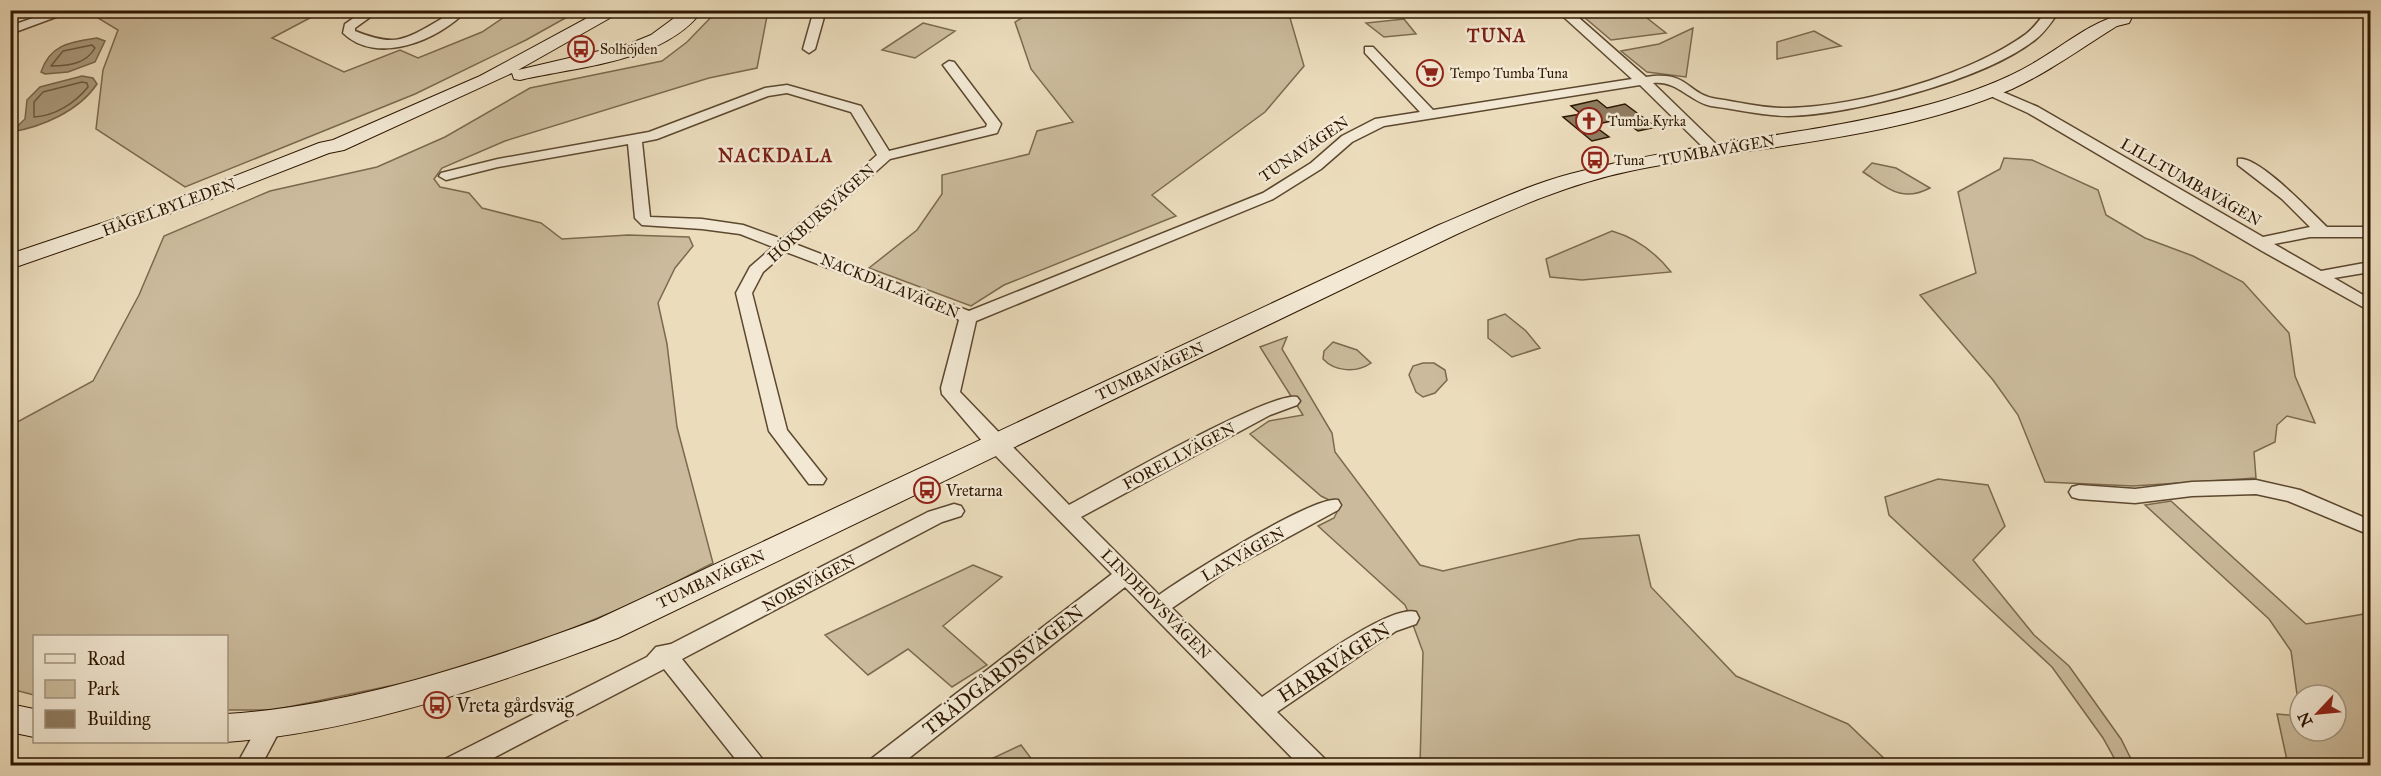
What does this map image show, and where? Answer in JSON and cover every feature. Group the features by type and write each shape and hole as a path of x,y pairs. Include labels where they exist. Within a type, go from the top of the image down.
{"main road":[{"path":"399,117 533,46 591,10"},
{"name":"HÅGELBYLEDEN","path":"10,262 196,198 326,147 337,146 509,63 605,10"},
{"path":"618,10 595,29 593,40 605,46 618,47 654,40"},
{"name":"HÅGELBYLEDEN","path":"399,117 486,80 618,10"},
{"path":"399,117 520,75 635,49 673,29 695,10"},
{"path":"2103,11 2132,13"},
{"name":"TUMBAVÄGEN","path":"2081,40 2103,11"},
{"name":"TUMBAVÄGEN","path":"228,728 270,726 429,690 518,663 585,638 1447,230 1533,192 1571,180 1891,119 1991,91 2111,22 2132,13"},
{"path":"10,718 33,723"}],"street":[{"path":"10,30 69,10"},
{"path":"374,10 349,27 349,33 382,45 408,41 461,10"},
{"path":"809,49 820,10"},
{"path":"1562,10 1642,80 1715,151"},
{"name":"TUNAVÄGEN","path":"968,318 1269,196 1316,166 1347,139 1373,124 1429,113 1642,80 1671,79 1680,82 1699,98 1711,102 1788,112 1868,101 1968,72 2031,36 2055,10"},
{"path":"1369,50 1429,113"},
{"path":"885,156 992,130 994,124 949,65"},
{"name":"HÖKBURSVÄGEN","path":"446,176 498,163 635,141 765,92 784,88 856,109 885,156 756,270 744,293 778,431 816,479"},
{"name":"LILLTUMBAVÄGEN","path":"1991,91 2033,110 2370,306"},
{"name":"NACKDALAVÄGEN","path":"635,141 643,218 647,222 702,224 742,230 956,310 968,318 950,388 951,394 996,444"},
{"path":"2243,162 2287,196 2322,231"},
{"path":"2268,248 2266,243 2269,240 2322,231 2370,232"},
{"path":"2319,276 2370,267"},
{"name":"FORELLVÄGEN","path":"1067,515 1264,411 1291,400"},
{"name":"LINDHOVSVÄGEN","path":"996,444 1316,765"},
{"path":"2079,492 2135,496 2192,489 2256,487 2293,495 2370,528"},
{"name":"LAXVÄGEN","path":"1159,606 1178,591 1256,545 1331,505"},
{"name":"NORSVÄGEN","path":"454,765 655,663 664,653 674,653 935,517 954,511"},
{"name":"TRÄDGÅRDSVÄGEN","path":"880,765 1126,575"},
{"name":"HARRVÄGEN","path":"1262,710 1388,625 1408,618"},
{"path":"664,653 756,765"},
{"path":"248,765 270,726"}],"green space":[{"path":"1036,10 1288,11 1304,66 1265,112 1152,195 1176,216 1004,285 971,306 869,268 917,230 942,194 942,175 1029,154 1037,131 1073,122 1031,69 1015,22"},
{"path":"323,11 272,38 344,72 400,50 418,58 482,32 513,11 578,11 526,40 415,94 185,187 96,129 103,70 118,30 88,12"},
{"path":"717,11 768,11 757,68 709,78 505,141 442,168 434,179 440,187 469,193 482,208 541,223 562,239 628,235 689,237 693,246 675,268 658,303 667,344 677,427 713,563 637,602 529,646 428,678 274,710 228,710 228,635 33,635 33,695 11,689 10,426 93,381 139,295 164,236 270,191 377,167 445,137 530,88 662,61 687,42"},
{"path":"1577,11 1638,11 1666,33 1611,40"},
{"path":"1404,19 1416,34 1384,37 1366,23"},
{"path":"923,23 955,31 915,58 882,50"},
{"path":"1693,28 1686,77 1647,72 1621,51 1659,44"},
{"path":"1814,31 1841,46 1777,59 1777,42"},
{"path":"2004,158 2032,160 2098,190 2106,215 2145,238 2193,256 2243,282 2289,333 2295,376 2315,423 2287,416 2277,425 2275,442 2254,452 2256,478 2133,486 2045,482 2018,415 1993,380 1920,295 1976,273 1958,192 2000,169"},
{"path":"1872,163 1896,168 1930,188 1911,194 1895,192 1863,172"},
{"path":"1612,231 1645,247 1671,272 1582,280 1550,277 1546,259"},
{"path":"1505,314 1526,331 1540,348 1512,357 1488,338 1488,320"},
{"path":"1287,337 1282,349 1332,433 1335,452 1420,565 1443,571 1579,539 1639,535 1651,587 1736,676 1848,724 1891,765 1420,765 1423,652 1405,605 1318,526 1334,518 1337,512 1335,503 1321,496 1250,434 1269,421 1303,415 1260,347"},
{"path":"1333,342 1357,350 1371,363 1353,370 1334,367 1323,359 1324,351"},
{"path":"1434,363 1445,370 1447,380 1435,393 1423,397 1416,392 1409,375 1413,366"},
{"path":"1938,479 1988,485 2005,526 1973,560 2034,635 2069,666 2121,739 2134,765 2118,765 2103,738 2052,667 1889,515 1885,497"},
{"path":"2171,501 2306,624 2370,613 2370,765 2288,765 2277,714 2288,715 2288,743 2348,743 2348,683 2295,683 2291,651 2269,619 2145,505"},
{"path":"973,565 1002,577 943,626 987,665 952,687 908,649 868,675 825,635"},
{"path":"1021,745 1036,765 993,765 989,760"}],"water":[{"path":"97,38 105,41 95,62 68,72 45,74 41,72 50,55 56,50 70,43"},
{"path":"82,76 93,78 97,84 70,110 47,122 11,132 25,119 27,100 40,87"}],"building":[{"name":"Tumba Kyrka","path":"1597,100 1607,108 1625,104 1656,127 1638,131 1621,119 1593,125 1609,137 1592,141 1563,117 1581,114 1571,106"}],"place":[{"name":"Solhöjden","path":"581,49"},
{"name":"Tempo Tumba Tuna","path":"1430,73"},
{"name":"Tumba Kyrka","path":"1589,121"},
{"name":"Tuna","path":"1595,160"},
{"name":"Vretarna","path":"927,490"},
{"name":"Vreta gårdsväg","path":"437,705"}],"district":[{"name":"TUNA","path":"1497,36"},
{"name":"NACKDALA","path":"776,156"}]}
